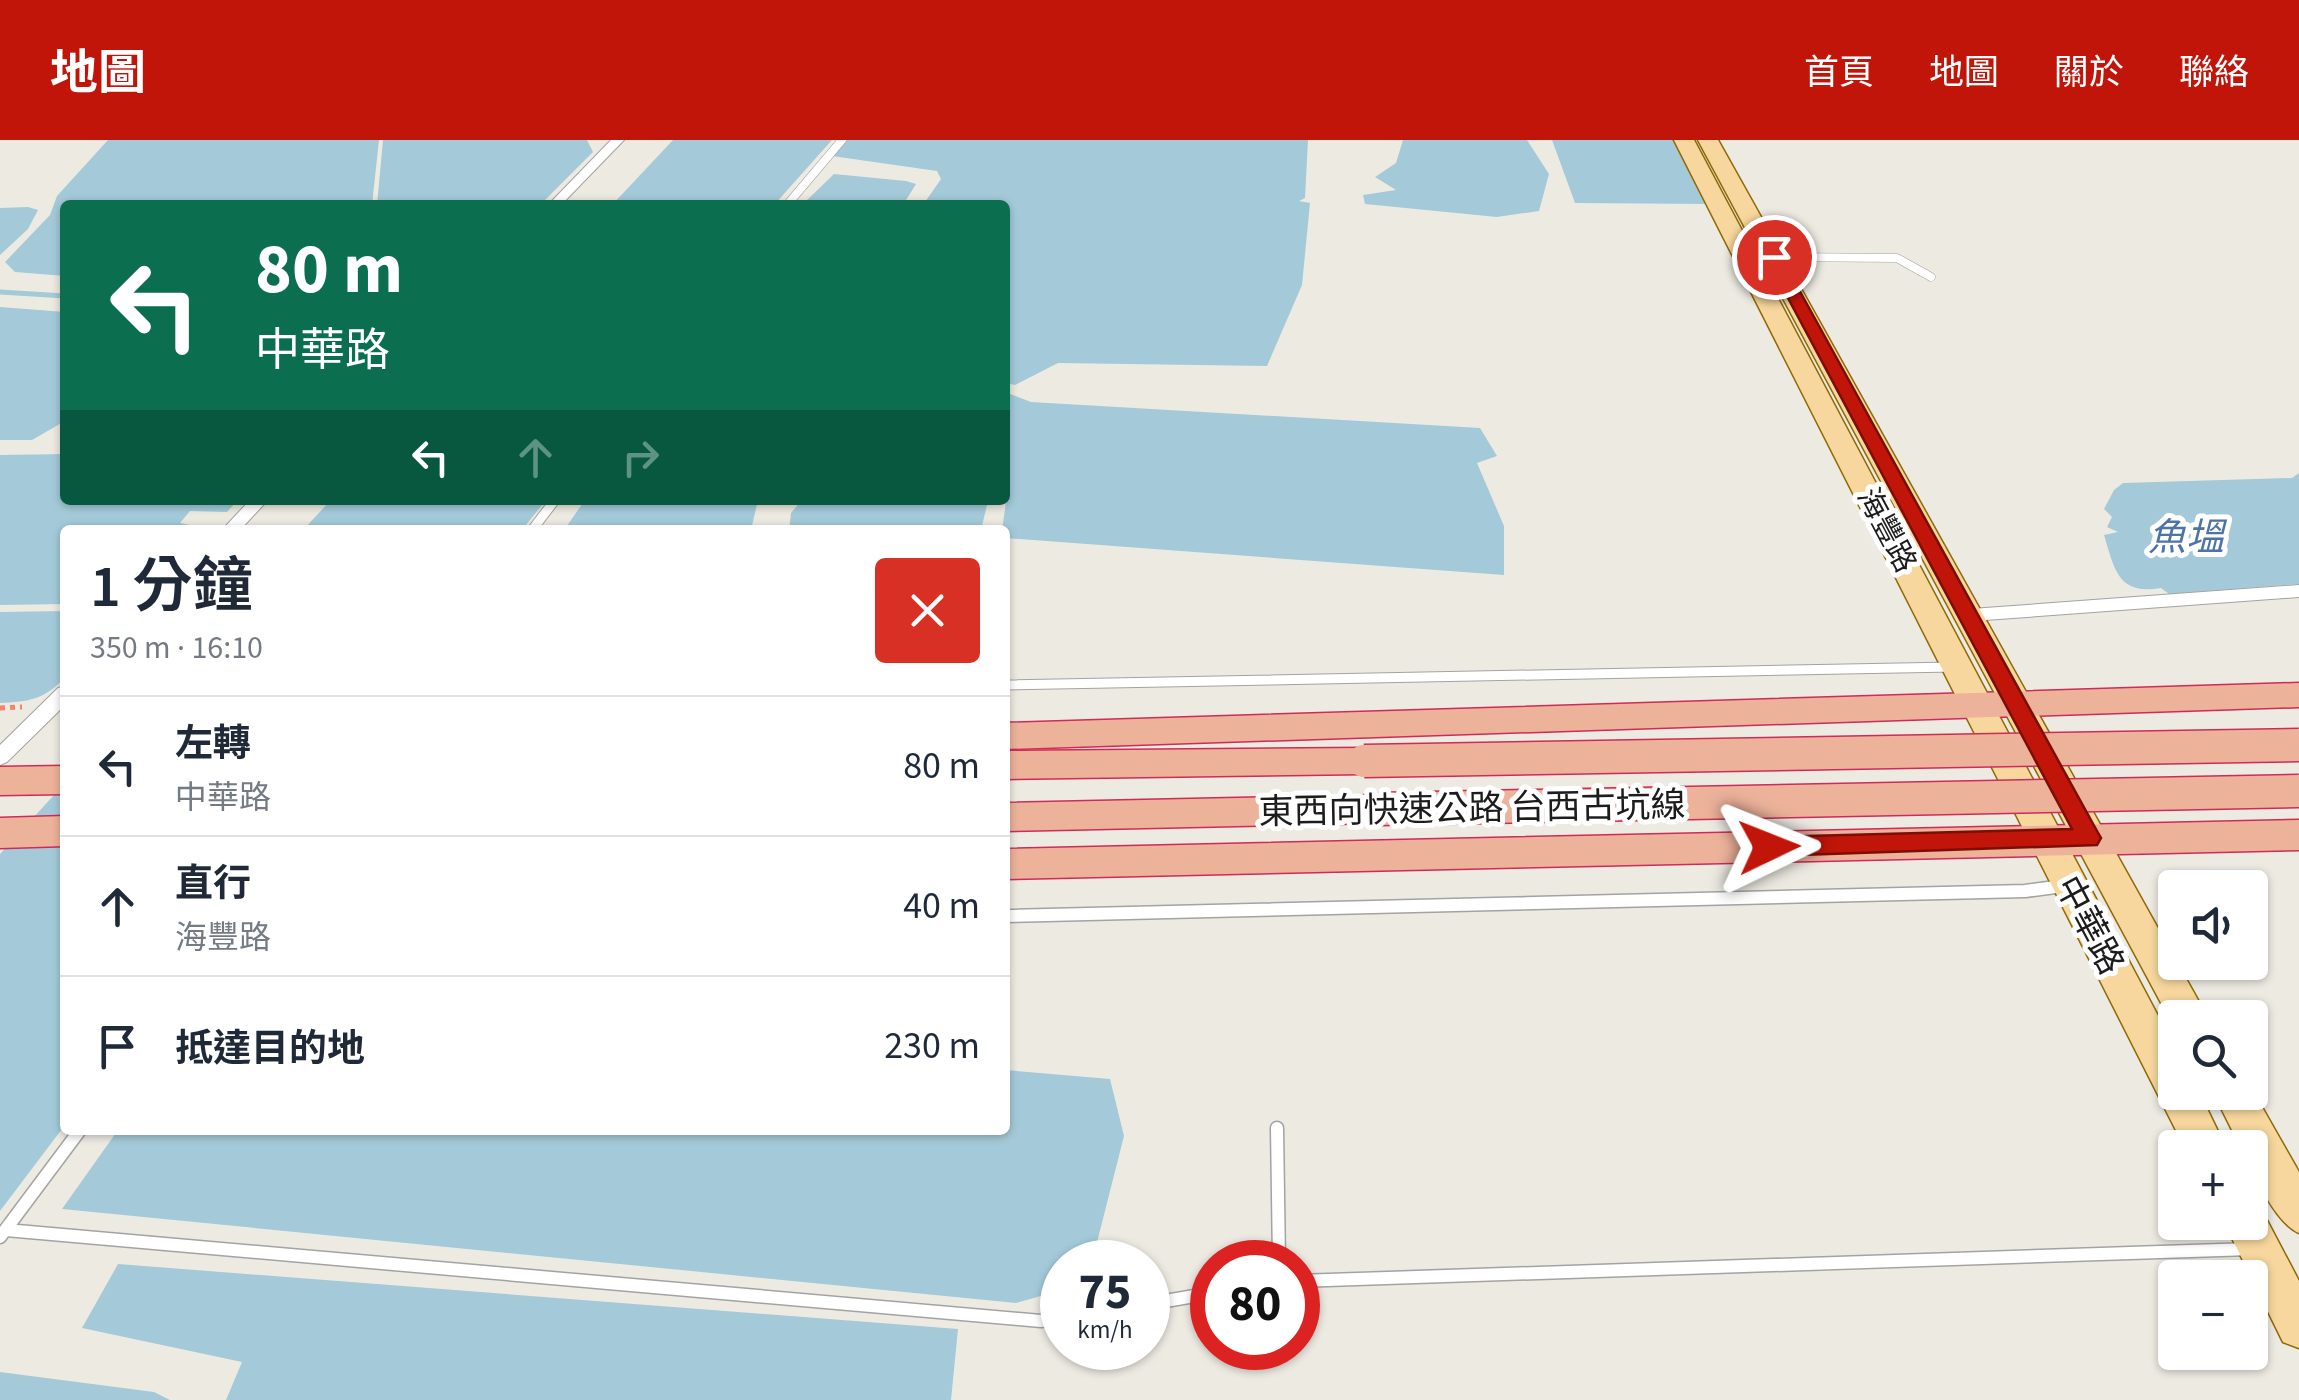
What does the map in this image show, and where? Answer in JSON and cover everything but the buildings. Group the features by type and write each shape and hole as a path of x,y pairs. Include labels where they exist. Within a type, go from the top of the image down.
{"highway":[{"path":"1010,736 1218,725 2018,707 2299,695"},
{"name":"東西向快速公路 台西古坑線","path":"1010,765 2299,745"},
{"path":"0,781 60,780"},
{"name":"東西向快速公路 台西古坑線","path":"1010,816 2299,791"},
{"path":"0,833 60,831"},
{"path":"1010,864 1220,863 2043,838 2299,836"}],"main road":[{"name":"海豐路","path":"1684,140 1980,708"},
{"name":"海豐路","path":"1708,140 1971,614 2018,707"},
{"name":"中華路","path":"2018,707 2179,1000"},
{"name":"中華路","path":"1980,708 2043,838 2158,1055"},
{"path":"2244,1110 2288,1173 2299,1212"},
{"path":"2254,1240 2299,1326"}],"street":[{"path":"559,200 618,140"},
{"path":"235,525 255,505"},
{"path":"1971,614 2032,613 2188,596 2299,592"},
{"path":"0,757 60,698"}],"lane":[{"path":"791,200 842,140"},
{"path":"1774,257 1897,258 1931,277"},
{"path":"536,525 551,505"},
{"path":"1010,685 1959,667"},
{"path":"1010,916 2026,890 2071,885"},
{"path":"1277,1128 1279,1240"},
{"path":"3,1233 76,1135"},
{"path":"3,1233 1040,1322"},
{"path":"1320,1280 2167,1240"}],"water":[{"path":"108,140 379,140 373,200 60,200 60,276 15,272 5,262 50,215 57,196"},
{"path":"383,140 587,140 593,152 545,200 377,200"},
{"path":"673,140 832,140 778,200 617,200"},
{"path":"847,140 1308,140 1305,198 1299,201 1310,203 1302,285 1267,366 1058,363 1010,384 1010,200 926,200 941,179 937,171 832,156"},
{"path":"1403,140 1527,140 1549,174 1539,211 1497,217 1365,204 1363,195 1396,190 1375,177 1396,163"},
{"path":"1552,140 1680,140 1684,161 1709,204 1575,203"},
{"path":"834,174 916,184 906,200 807,200"},
{"path":"0,208 38,210 28,229 0,255"},
{"path":"0,307 60,312 60,424 32,440 0,440"},
{"path":"1010,394 1031,402 1480,428 1497,456 1477,463 1504,526 1504,575 1010,538 1010,525 1003,525 1006,505 1010,505"},
{"path":"60,454 60,505 233,505 227,512 190,511 180,523 190,525 60,525 60,604 0,605 0,455"},
{"name":"魚塭","path":"2299,473 2299,584 2169,594 2161,588 2127,584 2116,570 2104,535 2118,532 2107,527 2112,517 2104,509 2114,490 2123,483 2292,478"},
{"path":"326,505 542,505 526,525 308,525"},
{"path":"582,505 757,505 752,525 568,525"},
{"path":"798,505 987,505 982,525 790,525 791,513"},
{"path":"60,611 60,682 36,698 0,703 0,612"},
{"path":"60,788 60,1132 0,1211 0,854"},
{"path":"1010,1070 1110,1079 1124,1136 1098,1240 1040,1240 1040,1296 1016,1303 62,1209 114,1135 1010,1135"},
{"path":"118,1264 958,1329 951,1400 226,1400 242,1362 82,1328"},
{"path":"0,1372 154,1392 170,1400 0,1400"}],"waterway":[{"path":"0,292 60,296"}],"route":[{"path":"1769,847 2089,838 1971,614 1774,257"}]}
